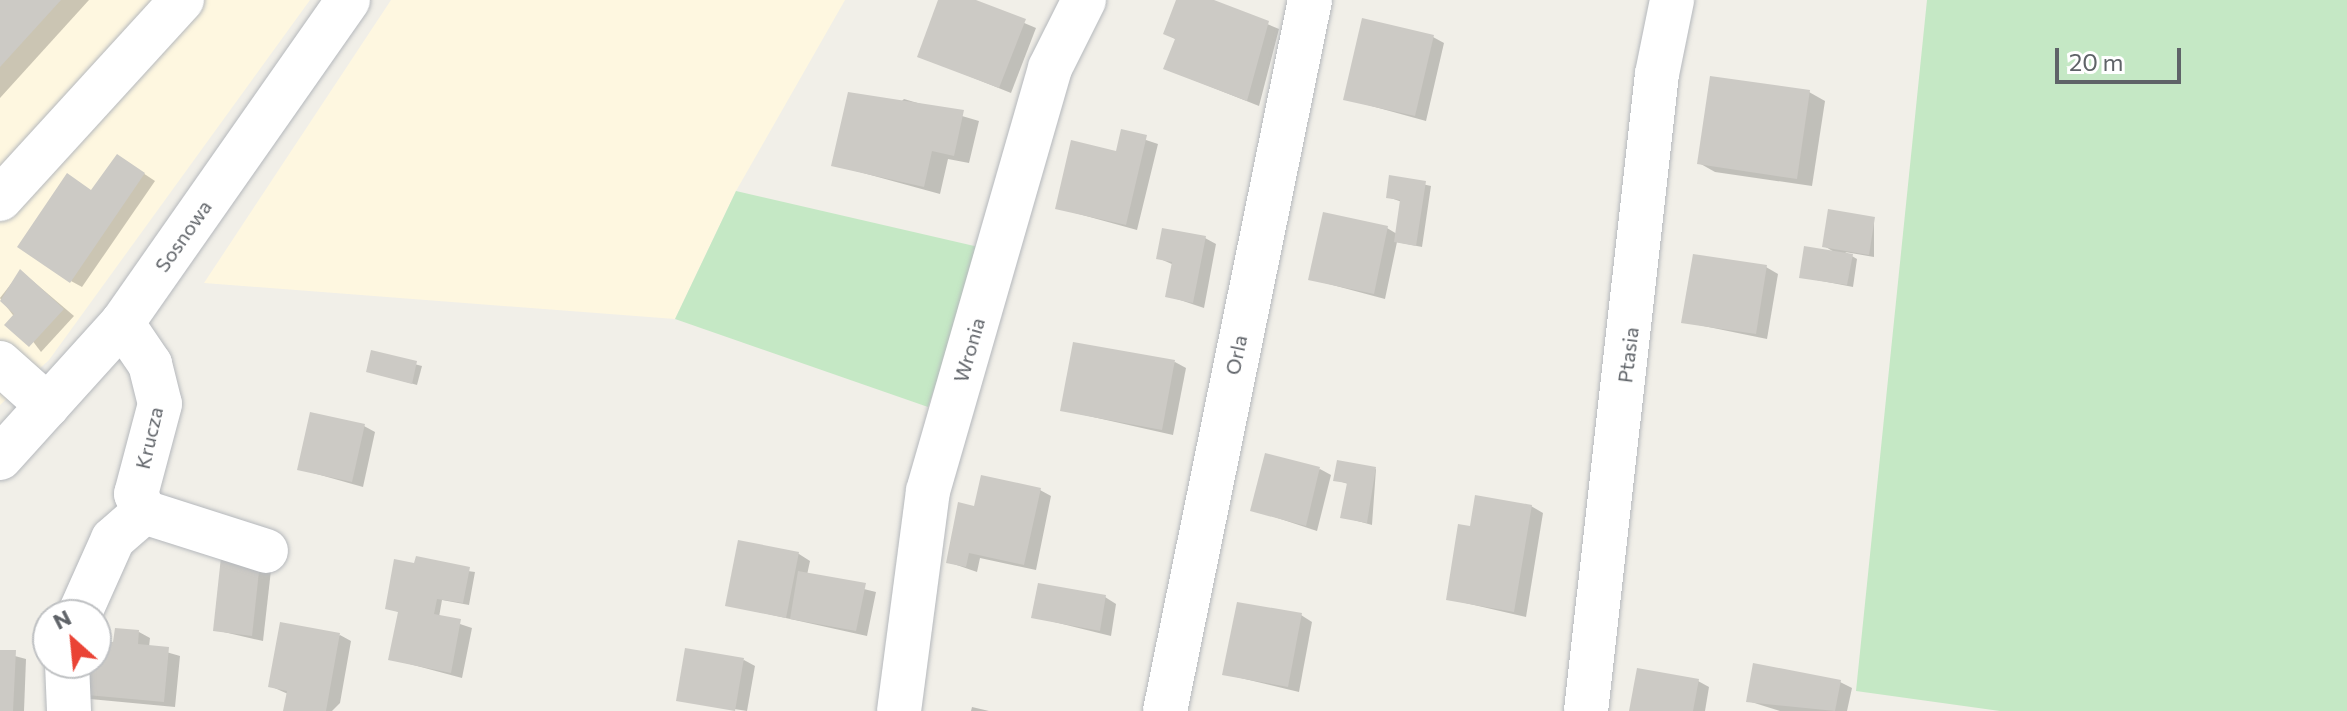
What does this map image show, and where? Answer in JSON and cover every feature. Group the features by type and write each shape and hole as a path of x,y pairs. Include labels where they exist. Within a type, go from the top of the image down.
{"street":[{"path":"0,199 182,0"},
{"name":"Sosnowa","path":"0,458 122,323 348,0"},
{"name":"Wronia","path":"899,711 928,491 1050,68 1084,0"},
{"name":"Orla","path":"1165,711 1310,0"},
{"name":"Ptasia","path":"1586,711 1657,74 1672,0"},
{"name":"Krucza","path":"122,323 150,364 160,404 136,494 144,512"},
{"path":"0,363 48,406"},
{"path":"86,599 113,539 144,512 266,551"},
{"path":"68,679 69,711"}],"shaded area":[{"path":"0,0 310,0 49,360 0,405"},
{"path":"391,0 845,0 736,191 675,319 204,283"}],"green space":[{"path":"1927,0 2347,0 2347,711 2000,711 1856,691"},
{"path":"736,191 983,248 928,407 675,319"}],"building":[{"path":"0,0 61,0 0,67"},
{"path":"938,0 976,0 1026,19 999,88 917,57"},
{"path":"1176,0 1214,0 1269,21 1247,101 1163,69 1175,39 1163,34"},
{"path":"1362,18 1434,35 1415,116 1343,100"},
{"path":"1710,76 1810,90 1797,179 1697,164"},
{"path":"848,92 964,110 954,156 932,151 924,187 831,166"},
{"path":"1121,129 1147,135 1126,225 1055,209 1071,140 1116,151"},
{"path":"117,154 145,173 70,283 17,247 67,173 91,190"},
{"path":"1389,175 1426,181 1416,246 1394,242 1400,200 1386,198"},
{"path":"1828,209 1875,217 1869,255 1822,247"},
{"path":"1323,212 1388,226 1374,294 1308,280"},
{"path":"1162,228 1206,236 1193,303 1165,297 1172,262 1156,259"},
{"path":"1804,246 1853,254 1847,285 1799,278"},
{"path":"1693,254 1767,265 1756,334 1681,323"},
{"path":"20,269 64,309 29,347 4,325 14,314 0,301"},
{"path":"1073,342 1175,360 1162,430 1060,411"},
{"path":"371,350 417,361 412,384 366,372"},
{"path":"310,412 365,424 352,482 297,470"},
{"path":"1265,453 1320,467 1306,526 1250,511"},
{"path":"1337,460 1376,467 1367,523 1340,518 1347,483 1333,481"},
{"path":"981,475 1041,488 1024,565 969,553 966,567 946,563 958,502 974,506"},
{"path":"1475,495 1532,505 1514,612 1446,600 1458,524 1470,526"},
{"path":"738,540 799,552 786,618 725,606"},
{"path":"416,556 470,567 463,603 437,599 434,614 461,619 451,673 388,660 398,612 385,609 394,559 414,563"},
{"path":"221,557 260,562 252,636 213,631"},
{"path":"798,571 866,583 856,631 790,619"},
{"path":"1038,583 1106,595 1100,631 1031,618"},
{"path":"1237,602 1302,613 1288,687 1222,675"},
{"path":"280,622 340,633 326,711 283,711 287,691 268,687"},
{"path":"115,628 139,630 138,644 169,647 164,702 76,694 77,679 112,679"},
{"path":"685,648 744,658 735,711 676,701"},
{"path":"0,650 16,650 13,711 0,711"},
{"path":"1753,663 1841,680 1835,711 1746,702"},
{"path":"1637,668 1699,679 1693,711 1629,711"}]}
